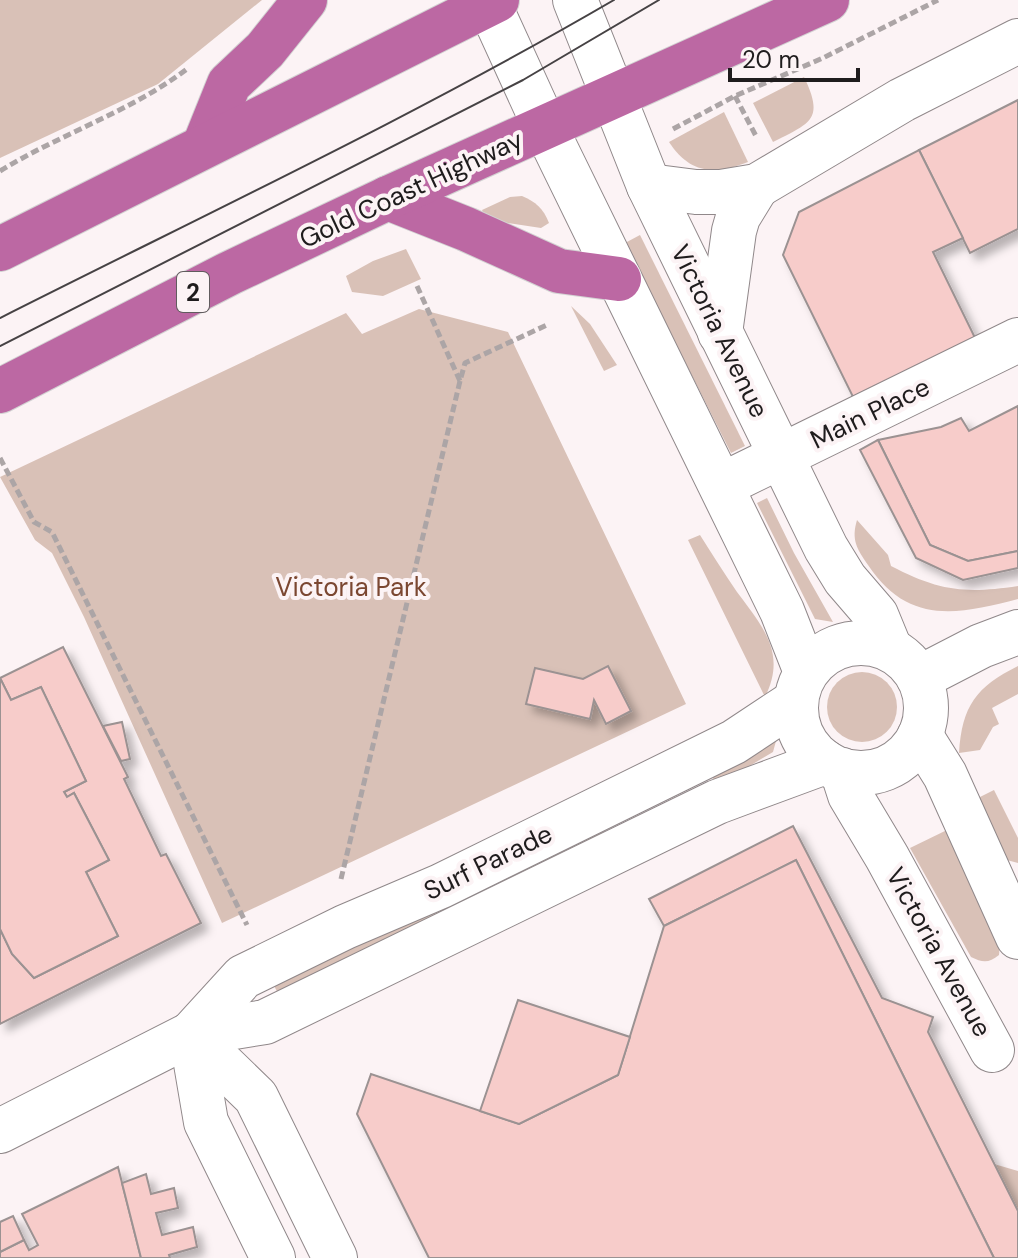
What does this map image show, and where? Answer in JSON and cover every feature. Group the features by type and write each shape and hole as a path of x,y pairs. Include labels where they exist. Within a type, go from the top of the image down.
{"highway":[{"path":"204,146 229,84 265,50 305,0"},
{"name":"Gold Coast Highway","path":"0,391 230,273 388,198 827,0"},
{"path":"0,249 491,1"},
{"path":"388,198 559,271 619,279"}],"street":[{"name":"Victoria Avenue","path":"575,0 649,186 826,548 845,579 876,615 905,663"},
{"path":"491,1 545,127 782,611 801,686"},
{"path":"649,186 709,192 757,186 890,106 1018,41"},
{"path":"720,333 734,231 738,217 757,186"},
{"name":"Main Place","path":"722,485 1018,340"},
{"path":"905,663 981,646 1018,632"},
{"path":"853,642 872,643 905,663 925,697 926,716 920,735 910,751 896,763 879,771 861,773 834,766 811,751 802,735 796,719 801,686 818,658 834,648 853,642"},
{"name":"Surf Parade","path":"191,1034 243,977 345,927 441,886 734,742 801,686"},
{"path":"920,735 945,775 1018,937"},
{"name":"Victoria Avenue","path":"834,766 992,1050"},
{"name":"Surf Parade","path":"0,1131 191,1034 265,1022 676,821 754,787 834,766"},
{"path":"191,1034 256,1097 335,1258"},
{"path":"191,1034 206,1122 273,1258"},
{"path":"279,1146 276,1177 280,1202 306,1258"}],"path":[{"path":"672,129 938,0"},
{"path":"0,171 26,155 151,94 193,65"},
{"path":"735,96 759,143"},
{"path":"417,286 460,381"},
{"path":"341,879 465,363 549,324"},
{"path":"0,458 34,522 52,532 247,925"}],"green space":[{"path":"0,0 262,0 158,84 0,158"},
{"path":"804,77 813,103 810,118 796,130 773,142 753,103"},
{"path":"724,112 748,162 724,169 704,169 685,160 669,142"},
{"path":"522,196 538,206 549,223 541,228 487,220 482,210 510,197"},
{"path":"640,235 745,446 731,453 625,243"},
{"path":"406,249 421,279 383,296 352,292 346,276 373,261"},
{"path":"571,306 590,324 617,365 604,371"},
{"name":"Victoria Park","path":"419,309 508,332 686,704 222,923 84,617 52,553 35,540 0,477 346,313 362,334"},
{"path":"767,498 833,622 815,619 757,503"},
{"path":"857,520 888,555 891,566 924,581 953,588 983,590 1018,586 1018,599 954,611 917,606 900,598 883,584 861,554 856,544"},
{"path":"700,535 769,641 774,667 765,697 688,540"},
{"path":"1018,666 1018,694 992,708 999,724 993,727 980,750 959,753 964,723 974,700 991,682"},
{"path":"855,672 869,672 891,687 897,707 895,720 887,732 869,742 855,742 833,727 827,714 827,700 842,678"},
{"path":"773,739 776,741 773,752 716,786 710,771"},
{"path":"994,790 1018,838 1018,863 1003,859 978,798"},
{"path":"601,824 608,838 282,1001 271,980"},
{"path":"949,829 1000,943 999,955 989,961 971,957 910,848"},
{"path":"994,1164 1018,1171 1018,1211"}],"building":[{"path":"1018,100 1018,229 970,253 919,150"},
{"path":"919,150 963,238 933,252 979,346 858,407 783,255 799,212"},
{"path":"1018,406 1018,551 968,561 930,545 878,440 941,427 961,418 969,431"},
{"path":"878,440 930,545 968,561 1018,551 1018,568 963,580 916,558 860,450"},
{"path":"63,647 128,777 124,779 161,856 166,854 201,923 0,1024 0,929 12,954 34,978 118,936 86,872 109,860 74,793 67,797 64,792 86,781 41,687 11,700 0,678"},
{"path":"608,666 631,711 606,724 594,700 590,719 526,704 535,668 583,679"},
{"path":"0,678 11,700 41,687 86,781 64,792 67,797 74,793 109,860 86,872 118,936 34,978 12,954 0,929"},
{"path":"122,722 130,759 121,761 103,726"},
{"path":"793,826 882,998 933,1017 928,1032 1018,1211 1018,1258 994,1258 796,860 664,926 649,899"},
{"path":"796,860 994,1258 429,1258 357,1114 371,1074 519,1124 618,1075 664,926"},
{"path":"518,1000 630,1037 618,1075 519,1124 480,1111"},
{"path":"118,1167 141,1258 0,1258 0,1252 24,1240 29,1250 38,1245 22,1214"},
{"path":"146,1174 151,1194 174,1188 178,1208 156,1213 162,1235 193,1227 197,1247 169,1255 170,1258 141,1258 122,1183"},
{"path":"13,1216 24,1240 0,1252 0,1222"}],"tram line":[{"path":"0,318 387,124 614,0"},
{"path":"0,346 523,80 659,0"}]}
